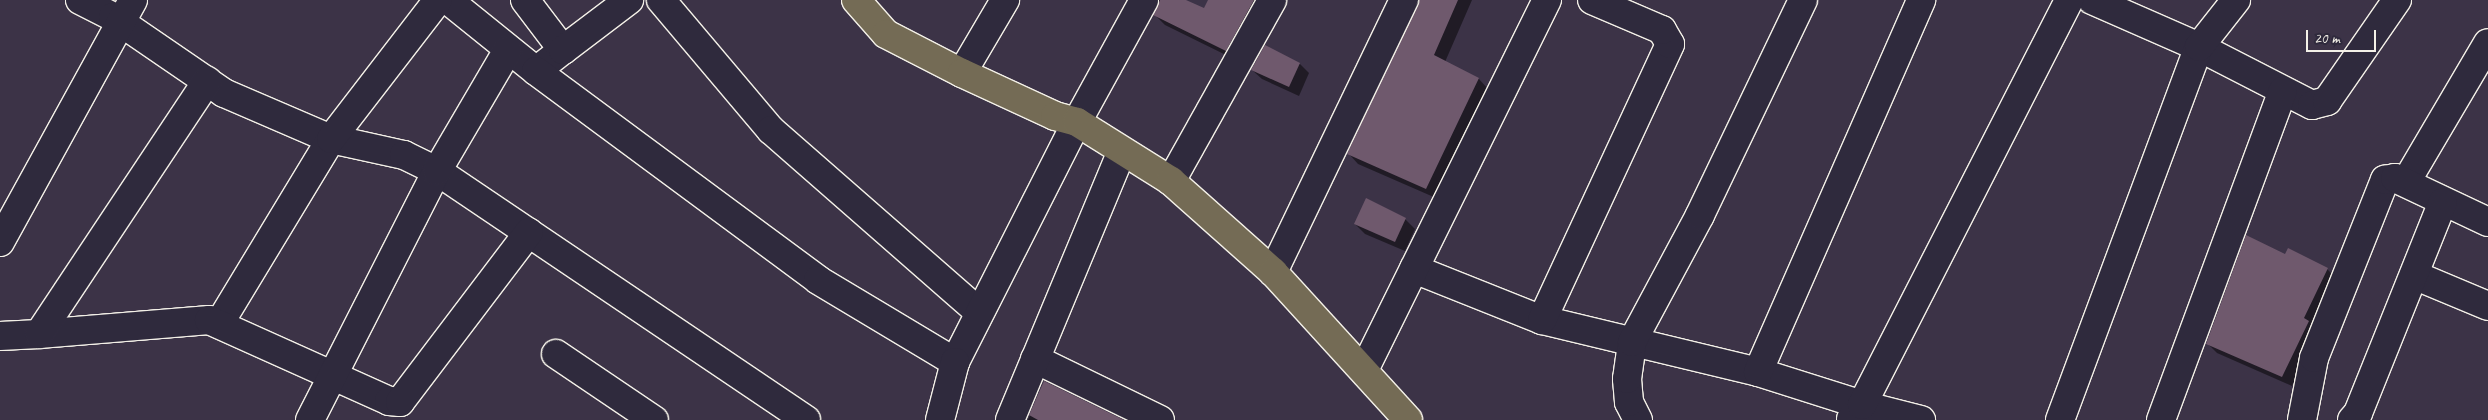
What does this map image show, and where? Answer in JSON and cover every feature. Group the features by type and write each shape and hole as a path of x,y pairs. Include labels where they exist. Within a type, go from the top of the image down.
{"main road":[{"path":"856,0 886,34 962,73 1055,116 1077,122 1171,181 1273,272 1408,420"}],"street":[{"path":"80,0 126,11 207,81 224,93 331,139 404,155 437,171 806,420"},
{"path":"219,324 331,139 438,0"},
{"path":"448,0 508,50 818,280 955,362"},
{"path":"525,0 563,50"},
{"path":"536,71 629,0"},
{"path":"661,0 771,130 979,312"},
{"path":"962,73 1005,0"},
{"path":"940,420 955,362 979,312 1077,122 1144,0"},
{"path":"1171,181 1272,0"},
{"path":"1273,272 1404,0"},
{"path":"1364,370 1547,0"},
{"path":"1542,320 1670,44 1662,30 1592,0"},
{"path":"1638,420 1629,402 1627,379 1632,342 1700,215 1803,0"},
{"path":"1758,372 1921,0"},
{"path":"1856,413 2069,0"},
{"path":"2092,0 2198,47 2312,105 2327,101 2397,0"},
{"path":"2060,420 2198,47 2236,0"},
{"path":"0,242 126,11"},
{"path":"2406,182 2488,43"},
{"path":"310,420 331,374 437,171 508,50"},
{"path":"39,334 207,81"},
{"path":"2161,420 2283,91"},
{"path":"1010,420 1122,152"},
{"path":"2302,420 2314,358 2382,183 2389,177 2406,182 2443,202 2487,218"},
{"path":"2352,420 2358,413 2443,202"},
{"path":"0,336 199,319 219,324 389,401 400,402 529,232"},
{"path":"1414,269 1542,320 1758,372 1856,413 1921,420"},
{"path":"2414,275 2488,306"},
{"path":"556,354 654,420"},
{"path":"1035,359 1160,420"}],"building":[{"path":"1160,0 1186,0 1204,8 1208,0 1254,0 1226,51 1153,15"},
{"path":"1419,0 1458,0 1434,55 1479,78 1426,189 1347,154"},
{"path":"1265,45 1300,63 1289,87 1251,70"},
{"path":"1366,198 1406,218 1395,242 1354,224"},
{"path":"2246,235 2285,254 2288,248 2328,268 2304,318 2309,321 2282,377 2206,344"},
{"path":"1044,381 1124,420 1038,420 1029,415"}]}
